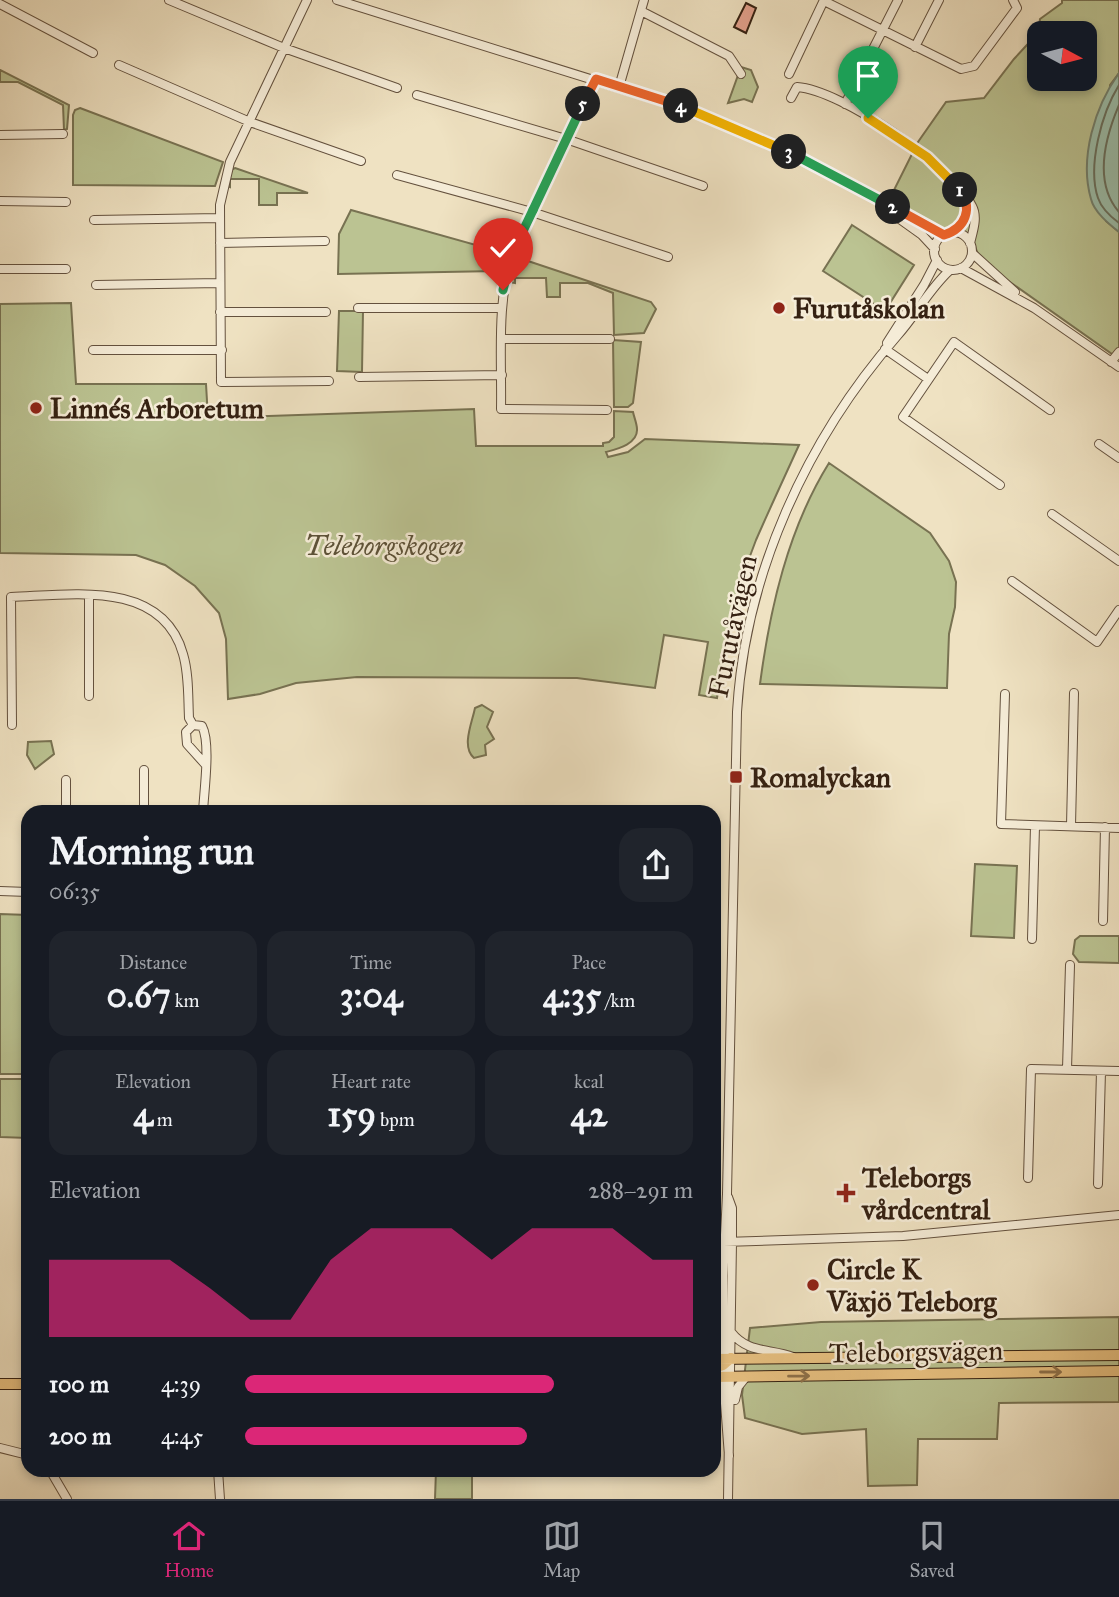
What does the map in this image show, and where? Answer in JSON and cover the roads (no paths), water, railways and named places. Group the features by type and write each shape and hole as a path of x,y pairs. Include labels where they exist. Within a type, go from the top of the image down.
{"main road":[{"name":"Teleborgsvägen","path":"721,1362 793,1357 1119,1354"},
{"name":"Teleborgsvägen","path":"722,1377 1119,1371"},
{"path":"0,1384 21,1384"}],"street":[{"path":"169,0 284,48 397,88"},
{"path":"307,0 223,183 220,218 221,382 329,381"},
{"path":"337,0 659,98 744,131 948,234 962,235 970,243"},
{"path":"619,87 643,0"},
{"path":"845,104 898,0"},
{"path":"915,47 939,0"},
{"path":"789,74 824,1 961,69 974,66 1017,8 1013,0"},
{"path":"0,4 93,53"},
{"path":"641,10 729,56 741,74"},
{"path":"119,65 250,122 361,161"},
{"path":"596,79 506,272 502,308 501,409 607,410"},
{"path":"790,98 797,87 845,104 927,157 967,199 975,216 970,243 972,253 967,264 950,270 937,260 935,249 917,231 854,187"},
{"path":"417,96 566,139 703,186"},
{"path":"0,135 63,134"},
{"path":"397,175 532,212 668,257"},
{"path":"935,249 948,234 963,223 967,199"},
{"path":"0,201 66,202"},
{"path":"94,220 220,218"},
{"path":"220,243 325,241"},
{"path":"972,253 1034,308"},
{"name":"Furutåvägen","path":"885,349 893,331 925,285 937,260"},
{"path":"961,268 1034,308 1115,365 1119,352"},
{"path":"0,269 66,269"},
{"name":"Furutåvägen","path":"722,1377 723,1276 732,1208 727,1194 737,712 743,657 761,581 777,533 799,482 833,424 885,349 950,270"},
{"path":"96,285 220,284"},
{"path":"358,308 502,308"},
{"path":"220,312 326,312"},
{"path":"502,339 610,339"},
{"path":"1000,485 903,417 928,379 954,342 1050,410"},
{"path":"885,349 928,379"},
{"path":"93,350 222,350"},
{"path":"359,377 502,375"},
{"path":"1099,444 1119,458"},
{"path":"1052,514 1119,561"},
{"path":"1012,581 1097,642 1119,610"},
{"path":"89,595 89,696"},
{"path":"12,725 11,597 89,595 120,597 134,601 148,608 170,627 184,655 189,718 193,725"},
{"path":"1071,826 1074,693"},
{"path":"1005,694 1001,824 1119,828"},
{"path":"193,725 202,726 205,732 203,805"},
{"path":"193,725 186,732 187,744 205,764"},
{"path":"144,769 144,805"},
{"path":"66,780 66,805"},
{"path":"1032,939 1035,826"},
{"path":"1103,921 1105,827"},
{"path":"0,891 21,892"},
{"path":"1067,1069 1070,965"},
{"path":"1028,1178 1031,1069 1119,1072"},
{"path":"1098,1184 1101,1071"},
{"path":"728,1242 903,1236 1119,1215"},
{"name":"Furutåvägen","path":"721,1362 731,1332 723,1276"},
{"path":"731,1332 750,1349 776,1351 793,1357"},
{"path":"722,1377 731,1420"},
{"path":"722,1377 729,1456"},
{"path":"728,1499 731,1420 736,1390 746,1377"},
{"path":"0,1448 21,1453"},
{"path":"54,1477 67,1499"},
{"path":"218,1477 220,1499"}],"water":[{"path":"1119,73 1119,232 1095,209 1087,167 1096,117"}],"place":[{"name":"Furutåskolan","path":"779,308"},
{"name":"Linnés Arboretum","path":"36,408"},
{"name":"Romalyckan","path":"736,777"},
{"name":"Teleborgs vårdcentral","path":"846,1193"},
{"name":"Circle K Växjö Teleborg","path":"813,1285"}],"park label":[{"name":"Teleborgskogen","path":"384,545"}]}
